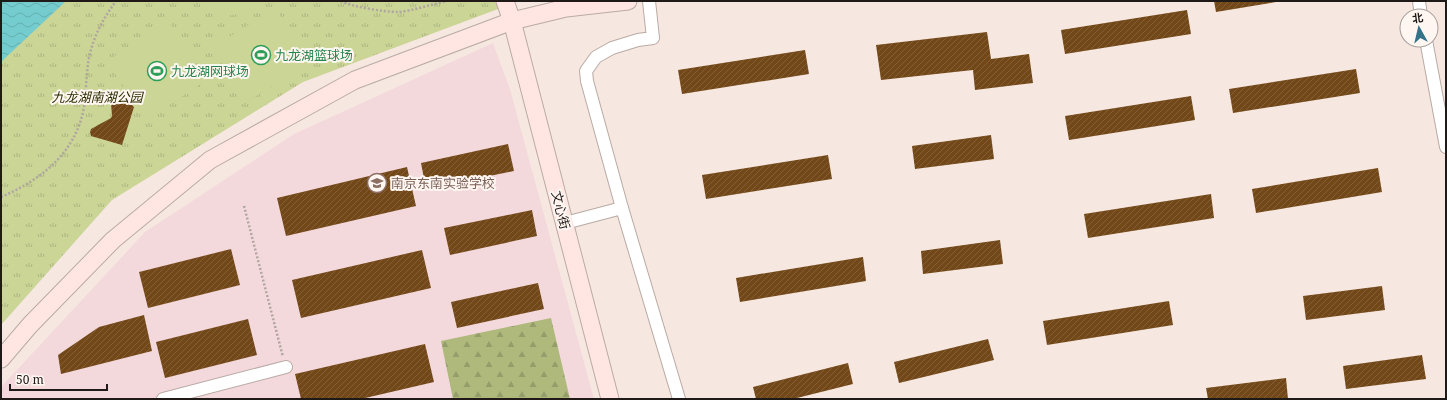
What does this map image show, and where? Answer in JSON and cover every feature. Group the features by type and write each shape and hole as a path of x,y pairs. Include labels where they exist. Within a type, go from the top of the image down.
{"street":[{"name":"文心街","path":"505,1 512,21 610,399"},
{"path":"1,359 30,325 113,240 210,160 355,80 512,21 566,8 628,1"},
{"path":"649,1 653,38 638,40 612,48 596,57 586,71 587,81 622,208 679,399"},
{"path":"1427,48 1446,147"},
{"path":"565,223 622,208"},
{"path":"163,399 286,367"}],"path":[{"path":"1,197 34,181 47,171 58,160 74,137 83,108 89,55 98,30 116,1"},
{"path":"341,1 371,9 398,12 447,1"},
{"path":"244,206 286,367"}],"shaded area":[{"name":"南京东南实验学校","path":"493,43 510,89 594,399 1,399 1,387 145,232 294,134"}],"green space":[{"name":"九龙湖南湖公园","path":"1,1 519,1 303,82 112,200 1,325"},
{"path":"196,1 260,1 251,10 239,14 223,16 211,13"},
{"name":"九龙湖篮球场","path":"275,8 310,62 248,101 213,47"},
{"name":"九龙湖网球场","path":"168,21 207,80 145,120 107,61"},
{"path":"551,318 570,399 453,399 441,341"}],"water":[{"path":"1,1 66,1 1,62"}],"building":[{"path":"1214,1 1276,1 1276,2 1216,12"},
{"path":"1187,10 1191,34 1065,54 1061,30"},
{"path":"987,32 991,59 1029,54 1033,83 975,90 973,70 881,80 876,45"},
{"path":"805,50 809,74 682,94 678,70"},
{"path":"1356,69 1360,93 1233,113 1229,89"},
{"path":"1191,96 1195,120 1069,140 1065,116"},
{"path":"116,99 134,107 122,145 91,136 90,132 91,129 111,118 111,103"},
{"path":"991,135 994,159 915,169 912,146"},
{"path":"508,144 514,171 426,189 421,163"},
{"path":"828,155 832,179 706,199 702,175"},
{"path":"407,167 416,206 286,236 277,198"},
{"path":"1378,168 1382,192 1256,213 1252,189"},
{"path":"1211,194 1214,218 1088,238 1084,214"},
{"path":"532,210 537,236 450,255 444,228"},
{"path":"1000,240 1003,264 923,274 921,251"},
{"path":"231,249 240,285 148,308 139,272"},
{"path":"422,250 431,288 301,318 292,280"},
{"path":"863,257 866,281 740,302 736,278"},
{"path":"538,283 544,309 457,328 451,302"},
{"path":"1382,286 1385,310 1306,320 1303,296"},
{"path":"1169,301 1173,325 1047,345 1043,321"},
{"path":"144,315 152,351 61,374 58,355 99,327"},
{"path":"248,319 257,355 165,378 156,342"},
{"path":"988,339 994,360 899,383 894,362"},
{"path":"425,344 434,382 361,399 301,399 295,374"},
{"path":"1422,355 1426,379 1346,389 1343,366"},
{"path":"848,363 853,384 793,399 756,399 753,387"},
{"path":"1286,378 1288,399 1208,399 1206,388"}],"place":[{"name":"九龙湖篮球场","path":"261,55"},
{"name":"九龙湖网球场","path":"157,71"},
{"name":"南京东南实验学校","path":"377,183"}]}
